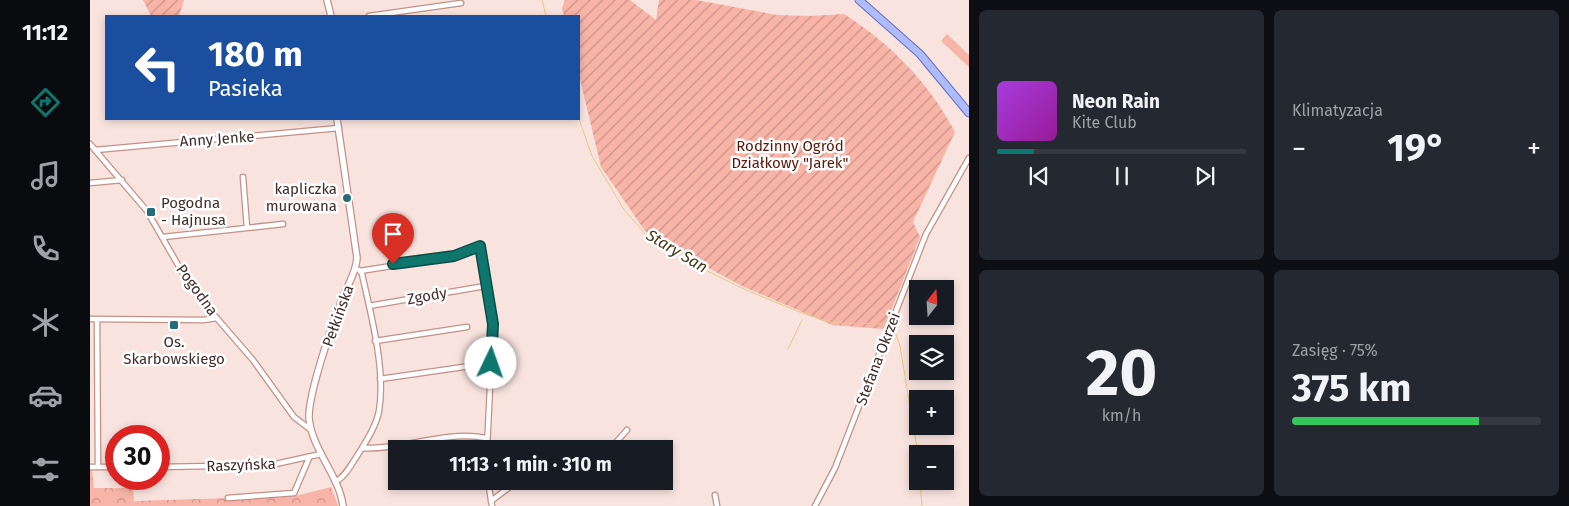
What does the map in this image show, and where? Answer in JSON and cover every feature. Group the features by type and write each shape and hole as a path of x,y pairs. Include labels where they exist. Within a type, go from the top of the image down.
{"main road":[{"path":"859,0 920,54 969,113"}],"street":[{"path":"326,0 331,15"},
{"path":"376,15 461,3"},
{"name":"Pełkińska","path":"337,120 356,241 358,270 340,306 310,405 311,430 344,506"},
{"name":"Anny Jenke","path":"95,150 339,128"},
{"name":"Pogodna","path":"90,144 147,211 189,284 253,360 294,417 311,430"},
{"name":"Stefana Okrzei","path":"815,506 835,468 926,234 969,158"},
{"path":"243,177 247,228"},
{"path":"90,183 122,180"},
{"path":"163,237 283,224"},
{"path":"335,482 348,469 362,448 379,412 380,379 375,341 369,306 358,270 454,256 480,246 485,286 493,324 486,438 464,436 380,449 362,448"},
{"name":"Zgody","path":"369,306 485,286"},
{"path":"90,319 204,320 217,318"},
{"path":"97,319 98,466"},
{"path":"375,341 467,327"},
{"path":"380,379 491,363"},
{"path":"618,440 627,430"},
{"name":"Raszyńska","path":"170,467 271,465 321,454"},
{"path":"228,498 294,493 309,458"},
{"path":"90,467 105,466"},
{"path":"490,490 492,503"},
{"path":"492,503 507,490"},
{"path":"715,495 717,506"}],"green space":[{"path":"143,0 184,0 179,15 150,15"},
{"name":"Rodzinny Ogród Działkowy \"Jarek\"","path":"565,0 630,0 656,20 659,0 696,0 777,15 844,14 878,38 893,52 921,81 945,114 955,132 913,222 920,237 884,329 832,325 740,285 645,231 601,167 580,79 580,15 564,15 562,8"},
{"path":"947,34 969,55 969,67 941,41"},
{"path":"90,469 92,469 94,488 133,490 134,501 295,496 331,487 338,506 90,506"}],"waterway":[{"name":"Stary San","path":"542,0 546,15"},
{"name":"Stary San","path":"579,120 592,156 623,208 645,234 699,267 746,290 802,313 833,323 889,324"},
{"path":"788,349 802,320"},
{"path":"893,326 900,346 916,445"},
{"path":"921,490 922,506"}],"place":[{"name":"kapliczka murowana","path":"347,198"},
{"name":"Pogodna - Hajnusa","path":"151,212"},
{"name":"Os. Skarbowskiego","path":"174,325"}],"route":[{"path":"393,264 454,256 480,246 485,286 493,324 491,363"}]}
